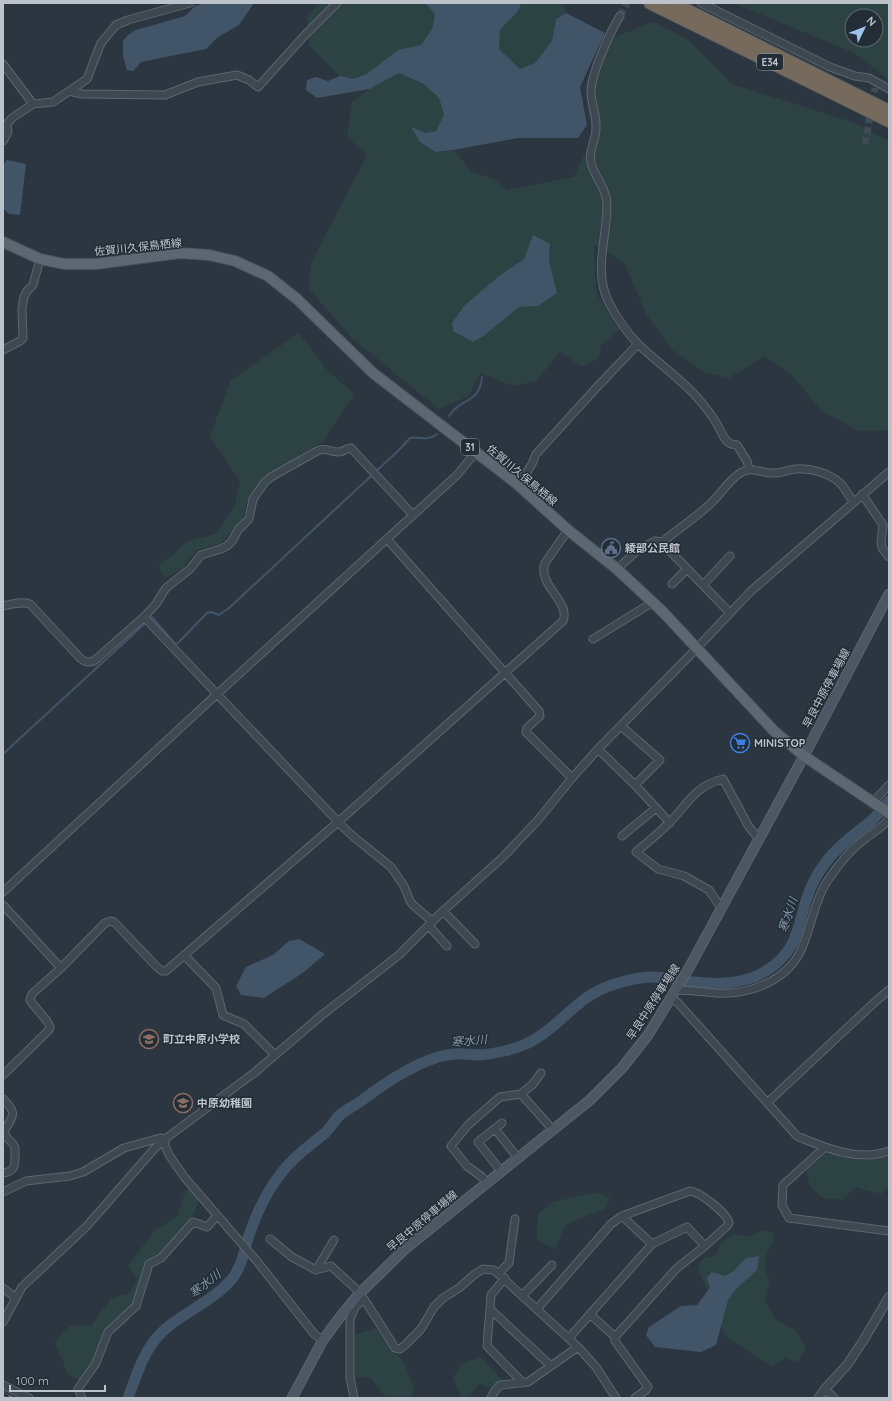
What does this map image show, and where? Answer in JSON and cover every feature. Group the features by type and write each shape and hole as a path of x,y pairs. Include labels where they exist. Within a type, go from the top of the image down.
{"highway":[{"name":"E34","path":"650,3 889,121"},
{"name":"E34","path":"673,3 889,110"}],"main road":[{"name":"佐賀川久保鳥栖線","path":"3,242 40,259 64,264 96,264 180,253 209,255 235,261 268,276 296,299 373,373 516,484 568,530 617,569 653,602 763,720 804,756 889,813"},
{"name":"早良中原停車場線","path":"292,1398 323,1340 340,1317 405,1249 590,1100 622,1068 648,1035 689,968 804,756 889,594"}],"street":[{"path":"3,141 8,132 7,124 9,121 33,104 53,102 87,79 101,43 116,25 128,20 190,3"},
{"path":"69,92 82,94 165,95 198,82 237,75 249,80 258,87 314,25 337,3"},
{"path":"701,3 830,67 855,76 869,78 876,85 889,89"},
{"path":"620,16 605,46 592,82 591,100 596,134 590,155 593,171 606,195 608,203 600,270 604,291 618,318 638,344 682,382 696,397 717,423 725,439 731,444 737,445 747,462 749,469"},
{"path":"3,64 33,104"},
{"path":"3,350 23,338 22,308 24,297 33,285 40,259"},
{"path":"516,484 526,474 532,465 536,454 638,344"},
{"path":"3,606 20,603 30,604 80,658 89,663 94,661 144,617 156,604 166,588 190,569 201,555 221,549 232,541 238,530 249,519 253,499 265,482 271,477 319,450 324,449 342,452 348,448 351,448 413,516"},
{"path":"3,892 216,695 413,516 457,475 476,452"},
{"path":"664,542 712,502 722,489 740,473 749,469 766,473 775,473 794,469 807,469 818,472 833,478 841,484 853,501"},
{"path":"3,1322 22,1286 87,1226 165,1138 238,1086 322,1015 399,955 503,857 538,820 598,749 751,591 853,501 889,472"},
{"path":"862,494 883,525 881,542 882,548 889,557"},
{"path":"3,1075 49,1030 50,1024 31,1002 31,997 36,989 61,968 108,921 114,922 158,968 162,971 166,971 338,822 563,621 565,618 562,606 547,584 543,569 568,530"},
{"path":"387,539 539,711 540,716 526,728 526,732 572,778"},
{"path":"617,569 639,548 655,541 664,542"},
{"path":"664,542 668,549 730,613"},
{"path":"703,585 730,556"},
{"path":"672,584 687,569"},
{"path":"593,639 653,602"},
{"path":"144,617 216,695 338,822 391,867 404,886 410,901 431,924 447,946"},
{"path":"621,726 660,760 635,785"},
{"path":"598,749 635,785 670,823"},
{"path":"721,908 709,890 684,876 658,869 636,852 670,823 694,793 712,782 723,779 749,827 759,839"},
{"path":"874,802 889,785"},
{"path":"622,836 656,808"},
{"path":"676,990 717,993 753,989 766,984 786,970 801,950 820,895 836,868 851,850 889,819"},
{"path":"3,905 61,968"},
{"path":"443,912 475,944"},
{"path":"184,955 216,988 224,1015 244,1024 275,1055"},
{"path":"767,1103 889,990"},
{"path":"671,998 678,1003 797,1136 824,1148 845,1152 871,1155 889,1151"},
{"path":"487,1183 482,1177 467,1166 451,1146 468,1125 500,1097 521,1094 533,1084 541,1073"},
{"path":"521,1094 553,1130"},
{"path":"3,1099 12,1108 13,1112 4,1132 5,1137 15,1148 15,1166 13,1170 3,1173"},
{"path":"502,1123 478,1142 502,1171"},
{"path":"495,1129 518,1158"},
{"path":"3,1192 26,1182 70,1176 83,1172 124,1148 165,1138"},
{"path":"165,1138 165,1146 169,1155 185,1178 256,1260 315,1335 323,1340"},
{"path":"824,1148 783,1185 782,1204 788,1218 889,1231"},
{"path":"537,1309 611,1224 622,1216 684,1192 690,1191 698,1193 726,1217 729,1223 705,1246 676,1268 615,1337"},
{"path":"82,1398 78,1389 96,1363 108,1332 136,1306 149,1264 161,1258 193,1222 207,1227 217,1216"},
{"path":"622,1216 652,1244"},
{"path":"499,1273 509,1263 515,1219"},
{"path":"568,1338 652,1244 687,1227 705,1246"},
{"path":"270,1239 292,1257 316,1270 331,1266 355,1288 395,1348 405,1346 420,1329 434,1306 443,1298 459,1288 483,1269 494,1270 505,1278 578,1347 596,1367 616,1398"},
{"path":"316,1270 334,1240"},
{"path":"523,1295 552,1265"},
{"path":"505,1278 491,1295 487,1346 523,1383"},
{"path":"3,1288 15,1297"},
{"path":"354,1398 350,1377 350,1319 361,1296"},
{"path":"818,1398 847,1366 889,1297"},
{"path":"490,1309 551,1366"},
{"path":"590,1314 615,1337 615,1341 648,1388 635,1398"},
{"path":"491,1398 500,1385 528,1382 578,1347"},
{"path":"3,1385 29,1398"},
{"path":"825,1389 834,1398"}],"green space":[{"path":"320,3 425,3 435,13 432,29 421,45 398,50 399,73 424,84 439,98 444,115 436,131 425,133 411,127 420,142 434,152 453,150 473,173 497,180 507,190 574,177 592,138 585,86 604,41 653,22 686,38 732,84 855,123 889,141 889,430 858,431 822,411 791,374 765,356 729,378 704,372 673,350 646,314 625,264 594,244 596,293 619,330 601,345 599,358 582,367 560,352 536,381 513,386 480,373 469,396 439,409 353,339 309,289 311,263 367,155 347,137 352,102 369,89 340,76 309,45 307,16","holes":["533,236 550,244 549,261 557,293 538,306 519,307 499,276 524,259"]},
{"path":"521,3 562,3 566,13 556,19 552,41 535,63 520,69 499,49 500,30 519,10"},
{"path":"733,3 889,3 889,80 855,53"},
{"path":"299,333 326,369 354,394 323,441 265,476 247,501 243,518 220,544 196,550 183,568 166,578 158,567 187,541 215,534 235,506 240,481 210,436 231,380"},
{"path":"825,1154 865,1160 889,1157 889,1188 881,1194 855,1187 842,1200 823,1198 810,1186 806,1171"},
{"path":"192,1190 200,1199 190,1222 158,1256 147,1262 133,1303 104,1332 93,1362 79,1380 68,1374 55,1342 70,1326 91,1326 111,1298 130,1293 137,1279 128,1266 155,1230 178,1216 185,1191"},
{"path":"596,1192 610,1198 606,1208 565,1225 555,1250 537,1239 538,1214 553,1202"},
{"path":"764,1230 773,1233 774,1239 765,1260 765,1269 770,1280 765,1301 776,1320 796,1331 806,1348 797,1362 785,1358 772,1366 726,1337 698,1269 702,1259 715,1256 721,1243 733,1234 749,1237"},
{"path":"376,1328 393,1352 402,1359 414,1387 411,1398 386,1398 371,1378 355,1377 355,1335"},
{"path":"481,1357 501,1378 491,1388 479,1384 471,1393 472,1398 462,1398 453,1378 461,1364"}],"water":[{"path":"206,3 254,3 239,25 218,37 206,49 141,62 133,71 127,70 123,56 123,41 128,35 136,30 185,16 195,6"},
{"path":"425,3 521,3 519,10 500,30 499,49 520,69 535,63 552,41 556,19 566,13 605,33 580,87 587,125 578,138 518,138 435,152 420,142 411,127 425,133 436,131 444,115 439,98 424,84 399,73 369,89 317,98 306,90 307,80 316,77 328,81 340,76 353,79 367,74 398,50 421,45 432,29 435,14"},
{"path":"7,160 26,164 20,215 9,214 3,208 3,165"},
{"path":"533,235 550,244 549,261 557,293 538,306 519,307 482,337 473,342 453,331 452,323 465,305 499,276 524,259"},
{"path":"299,939 325,954 304,972 264,998 241,995 236,986 246,967 273,955 289,941"},
{"path":"759,1256 757,1270 736,1289 728,1300 716,1345 701,1352 655,1347 646,1335 649,1327 681,1306 697,1305 710,1288 707,1278 712,1272 725,1276 734,1271 746,1258"}],"waterway":[{"path":"449,416 454,410 478,392 482,377"},
{"path":"3,754 152,617 176,645 207,613 211,612 219,615 229,608 399,450 410,438 430,438 437,434"},
{"name":"寒水川","path":"128,1398 142,1361 154,1341 172,1324 213,1296 232,1279 240,1264 255,1218 272,1186 293,1160 326,1132 341,1114 398,1076 417,1065 438,1057 454,1054 492,1054 525,1045 541,1036 589,996 612,985 653,977 703,983 722,983 750,979 766,971 779,962 794,941 808,894 814,881 827,861 837,849 874,819 889,801"}],"tunnel":[{"path":"620,16 627,3"},
{"path":"865,144 875,88"}],"railway":[{"path":"3,1394 12,1398"}],"place":[{"name":"綾部公民館","path":"611,548"},
{"name":"MINISTOP","path":"740,743"},
{"name":"町立中原小学校","path":"149,1039"},
{"name":"中原幼稚園","path":"183,1103"}]}
